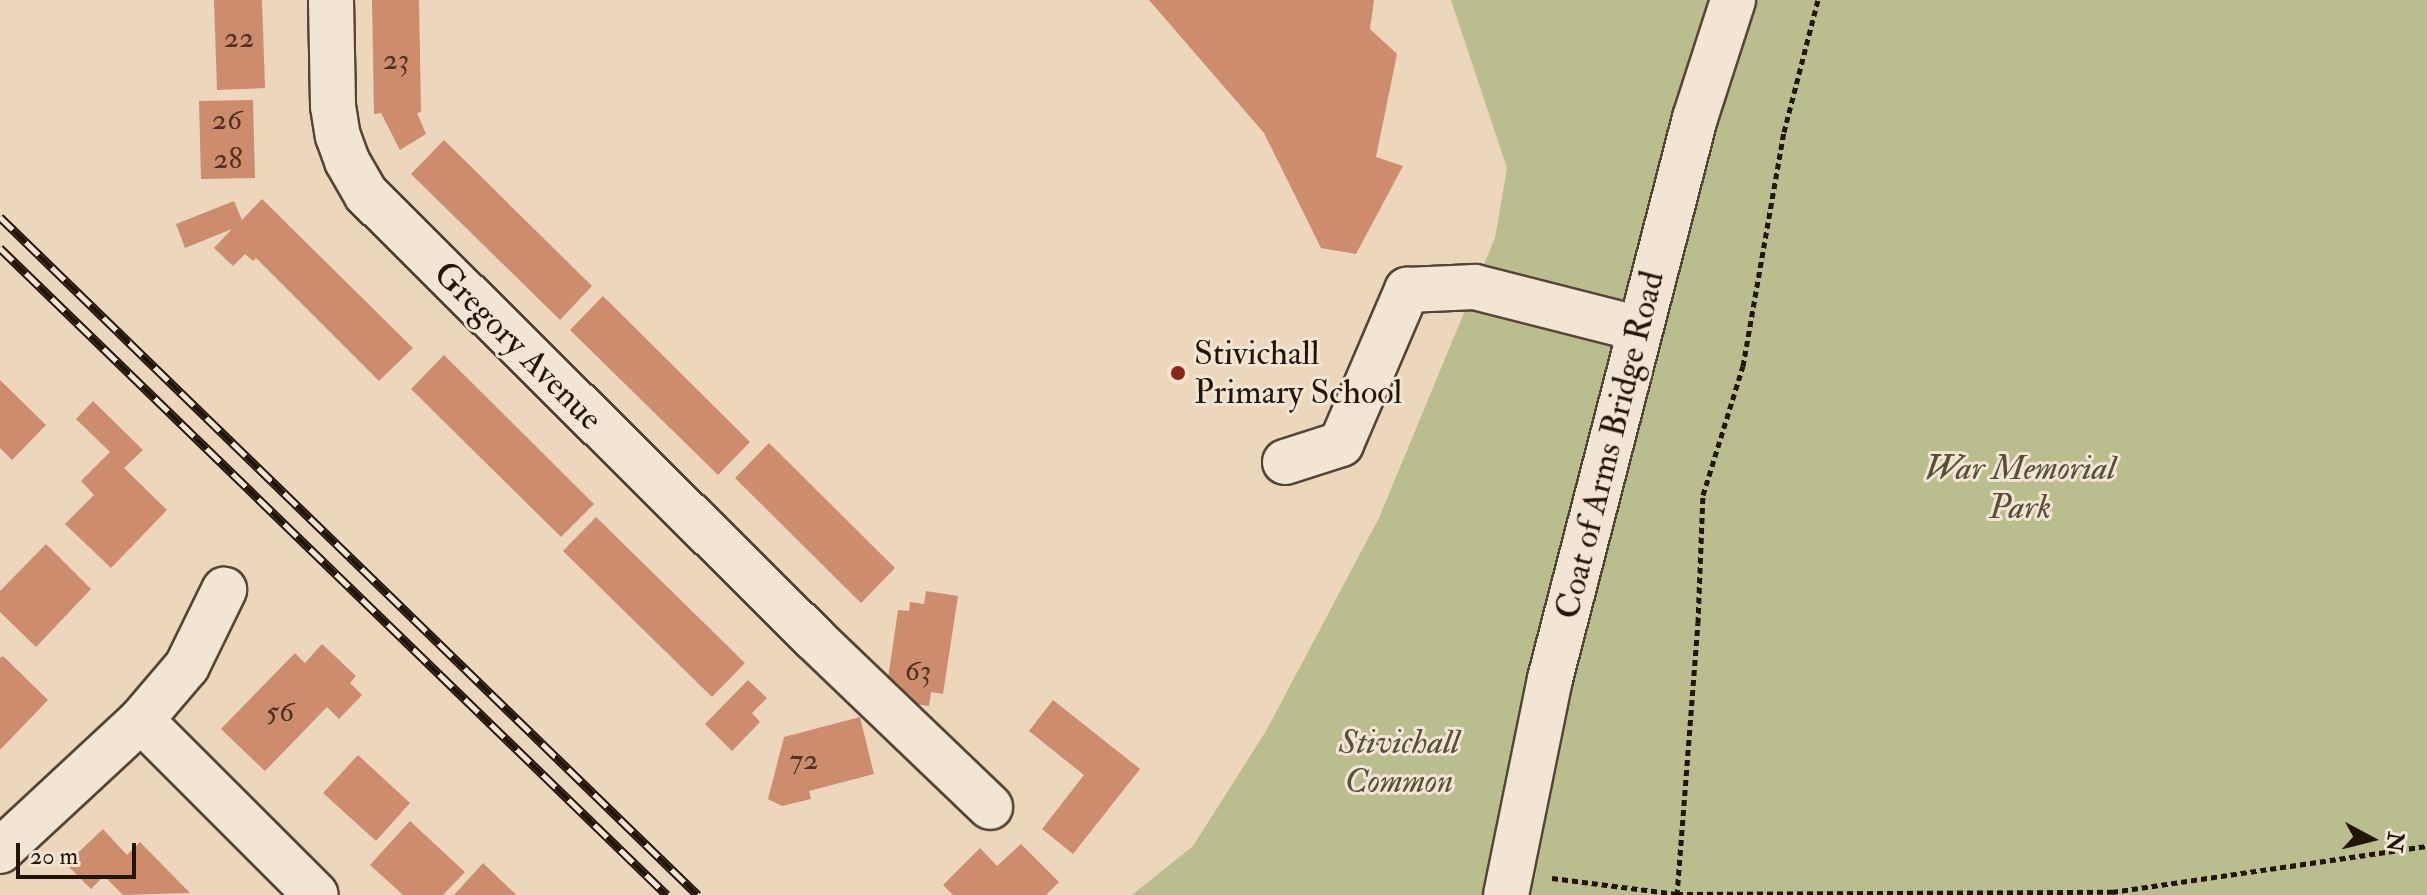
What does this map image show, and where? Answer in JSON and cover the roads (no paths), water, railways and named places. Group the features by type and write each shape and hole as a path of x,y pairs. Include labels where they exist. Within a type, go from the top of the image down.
{"street":[{"name":"Gregory Avenue","path":"331,0 333,106 338,136 347,161 366,194 814,638 990,807"},
{"name":"Coat of Arms Bridge Road","path":"1508,884 1550,679 1695,118 1733,0"},
{"path":"1285,462 1341,444 1407,290 1475,287 1640,329"},
{"path":"0,851 141,720 187,666 224,590"},
{"path":"141,720 316,895"}],"railway":[{"path":"0,217 698,895"},
{"path":"0,248 667,895"}],"place":[{"name":"Stivichall Primary School","path":"1178,373"}],"park label":[{"name":"War Memorial Park","path":"2020,488"},
{"name":"Stivichall Common","path":"1399,762"}]}
